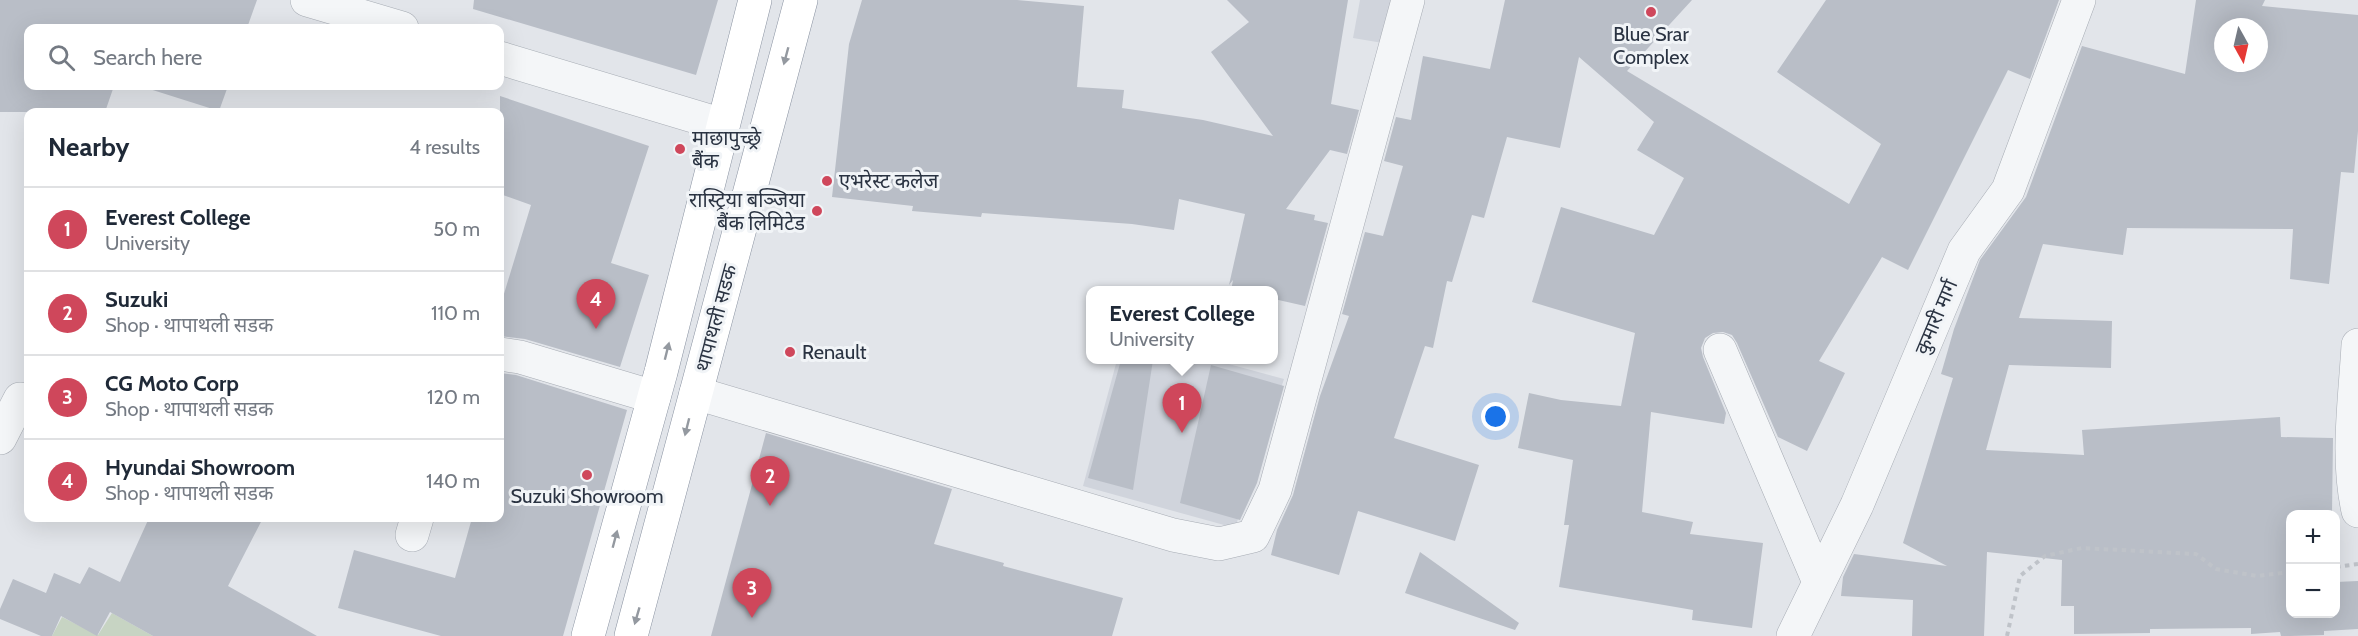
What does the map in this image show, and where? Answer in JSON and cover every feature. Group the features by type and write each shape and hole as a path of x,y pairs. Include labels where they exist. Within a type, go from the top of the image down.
{"highway":[{"name":"थापाथली सडक","path":"588,636 654,397 755,0"},
{"name":"थापाथली सडक","path":"631,636 801,0"}],"street":[{"path":"307,0 388,24"},
{"path":"696,393 1173,535 1219,544 1253,536 1275,490 1408,0"},
{"name":"कुमारी मार्ग","path":"1793,636 1857,505 1964,251 2008,190 2079,0"},
{"path":"504,59 723,125"},
{"path":"2358,345 2352,446 2354,490 2358,511"},
{"path":"1720,350 1819,582"},
{"path":"504,355 520,357 654,397"},
{"path":"0,438 20,399"}],"path":[{"path":"2007,636 2020,576 2045,556 2082,548 2196,554 2216,568 2257,576 2286,572"},
{"path":"2340,566 2358,564"}],"shaded area":[{"path":"1360,0 1403,0 1395,45 1353,38"},
{"path":"1116,364 1229,364 1284,379 1235,528 1083,486"}],"green space":[{"path":"112,613 153,636 52,636 62,617 98,635"}],"building":[{"path":"0,0 257,0 248,24 24,24 24,90 113,90 106,108 24,108 24,112 0,112"},
{"path":"474,0 718,0 696,75 473,9"},
{"path":"862,0 1017,0 1084,6 1077,87 1124,90 1122,108 1203,120 1273,136 1211,52 1249,22 1227,0 1348,0 1331,104 1359,110 1347,154 1330,150 1286,209 1315,215 1314,220 1328,223 1305,306 1278,300 1278,286 1232,286 1233,280 1229,285 1245,214 1179,199 1174,230 1132,224 982,213 981,217 912,211 913,206 832,197 849,44"},
{"path":"1505,0 1692,0 1627,71 1849,204 1881,144 1777,72 1826,0 2059,0 2030,79 2008,70 1908,270 1882,257 1819,361 1845,373 1807,451 1778,437 1737,343 1732,335 1723,332 1713,333 1705,338 1701,348 1726,413 1724,424 1651,412 1642,512 1693,522 1690,534 1763,543 1752,628 1692,620 1693,610 1559,587 1569,525 1564,525 1573,460 1518,448 1529,393 1561,400 1621,406 1635,333 1532,302 1561,207 1654,235 1684,178 1637,150 1654,122 1579,57 1560,148 1507,137 1484,218 1472,215 1452,282 1447,281 1433,348 1425,346 1394,438 1479,465 1455,541 1358,511 1339,575 1271,555 1277,530 1293,495 1320,396 1349,316 1342,314 1365,232 1383,236 1403,166 1384,161 1396,117 1411,120 1423,56 1490,69"},
{"path":"2196,0 2265,0 2262,6 2358,15 2358,131 2354,173 2341,172 2329,284 2290,279 2293,229 2127,228 2123,255 2043,244 2019,318 2112,321 2111,368 2009,365 1986,450 2084,455 2082,430 2280,417 2281,437 2333,438 2332,510 2286,510 2286,618 2340,618 2340,582 2358,581 2358,629 2324,631 2324,635 2290,636 2281,636 2280,632 2251,634 2251,628 2150,629 2150,633 2074,634 2074,606 2061,606 2062,560 1987,552 1984,636 1912,636 1913,600 1841,596 1843,577 1854,554 1947,566 1903,543 1953,378 1941,374 1954,329 1980,260 2026,197 2082,46 2185,74"},
{"path":"153,90 227,90 220,108 210,108"},
{"path":"500,96 649,146 611,263 649,275 620,367 525,339 504,336 504,294 531,205 504,195 504,108 500,108"},
{"path":"1120,364 1152,364 1133,490 1088,478"},
{"path":"1211,365 1284,386 1257,483 1240,520 1180,503"},
{"path":"504,374 516,375 627,410 563,636 441,636 338,608 354,550 455,578 471,522 504,522"},
{"path":"766,433 952,489 934,544 1004,563 1003,566 1123,598 1112,636 711,636"},
{"path":"147,522 261,522 228,586 317,636 153,636 110,612 97,636 61,616 52,636 41,636 0,619 0,609 13,579 46,593 54,573 80,584 89,567 120,582"},
{"path":"1420,552 1519,623 1515,630 1405,593"}],"place":[{"name":"Blue Srar Complex","path":"1651,12"},
{"name":"माछापुच्छ्रे बैंक","path":"680,149"},
{"name":"एभरेस्ट कलेज","path":"827,181"},
{"name":"रास्ट्रिया बञ्जिया बैंक लिमिटेड","path":"817,211"},
{"name":"Hyundai Showroom","path":"596,329"},
{"name":"Renault","path":"790,352"},
{"name":"Everest College","path":"1182,433"},
{"name":"Suzuki Showroom","path":"587,475"},
{"name":"Suzuki","path":"770,506"},
{"name":"CG Moto Corp","path":"752,618"}]}
